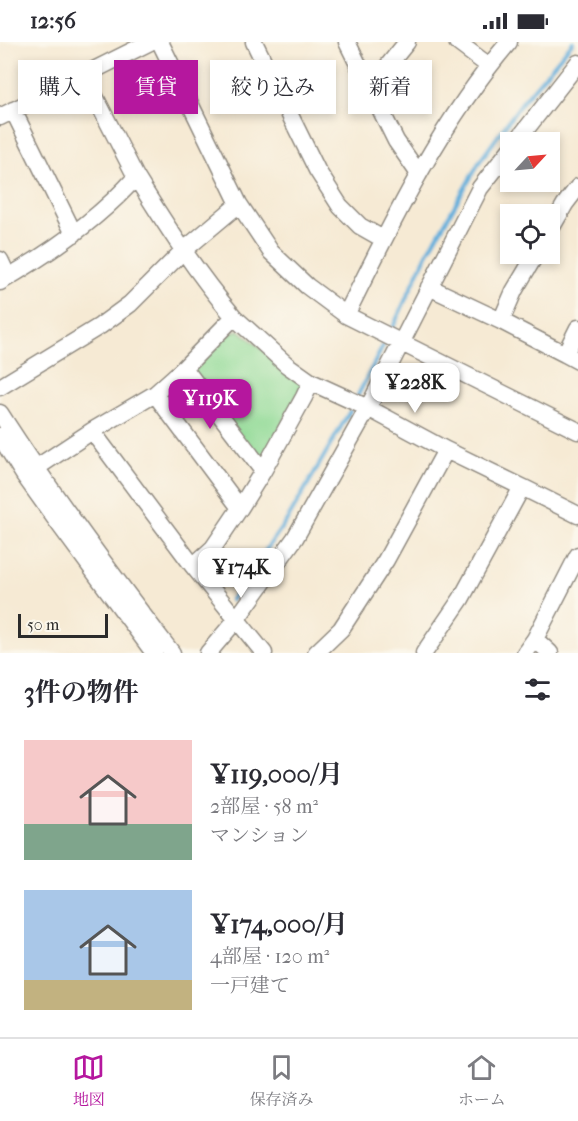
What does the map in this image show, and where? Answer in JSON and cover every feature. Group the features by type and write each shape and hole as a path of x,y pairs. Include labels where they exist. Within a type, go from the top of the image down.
{"street":[{"path":"102,66 150,42"},
{"path":"160,42 239,204 271,252 307,286 346,315 578,431"},
{"path":"254,42 317,170 340,206 360,226 383,239"},
{"path":"347,42 356,60"},
{"path":"393,60 407,42"},
{"path":"457,42 489,66"},
{"path":"346,315 383,239 448,125 489,66 509,42"},
{"path":"524,132 578,63"},
{"path":"102,110 136,177 208,287 234,317 287,365 310,382 368,408 446,450 578,514"},
{"path":"7,113 74,234"},
{"path":"383,114 396,141 419,174"},
{"path":"208,653 236,620 295,538 368,408 480,188 500,163"},
{"path":"0,260 4,279 74,234 136,177"},
{"path":"560,213 578,187"},
{"path":"0,387 100,326 130,304 183,251 239,204"},
{"path":"501,321 514,291 530,264"},
{"path":"429,287 572,357 578,328"},
{"path":"36,468 92,431 155,394 234,317"},
{"path":"184,368 263,471"},
{"path":"193,566 213,548 240,508 263,471 310,382"},
{"path":"155,394 240,508"},
{"path":"0,413 36,468 172,653"},
{"path":"92,431 193,566 264,653"},
{"path":"0,436 24,475 154,653"},
{"path":"316,653 341,629 386,560 446,450"},
{"path":"424,653 461,599 522,487"},
{"path":"525,653 574,576 578,555"},
{"path":"535,639 550,653"}],"green space":[{"path":"239,330 300,381 302,386 261,465 190,370 226,335"}],"waterway":[{"path":"393,327 426,256 480,161 523,101 573,42"},
{"path":"358,395 383,346"},
{"path":"231,600 289,517 350,411"}]}
